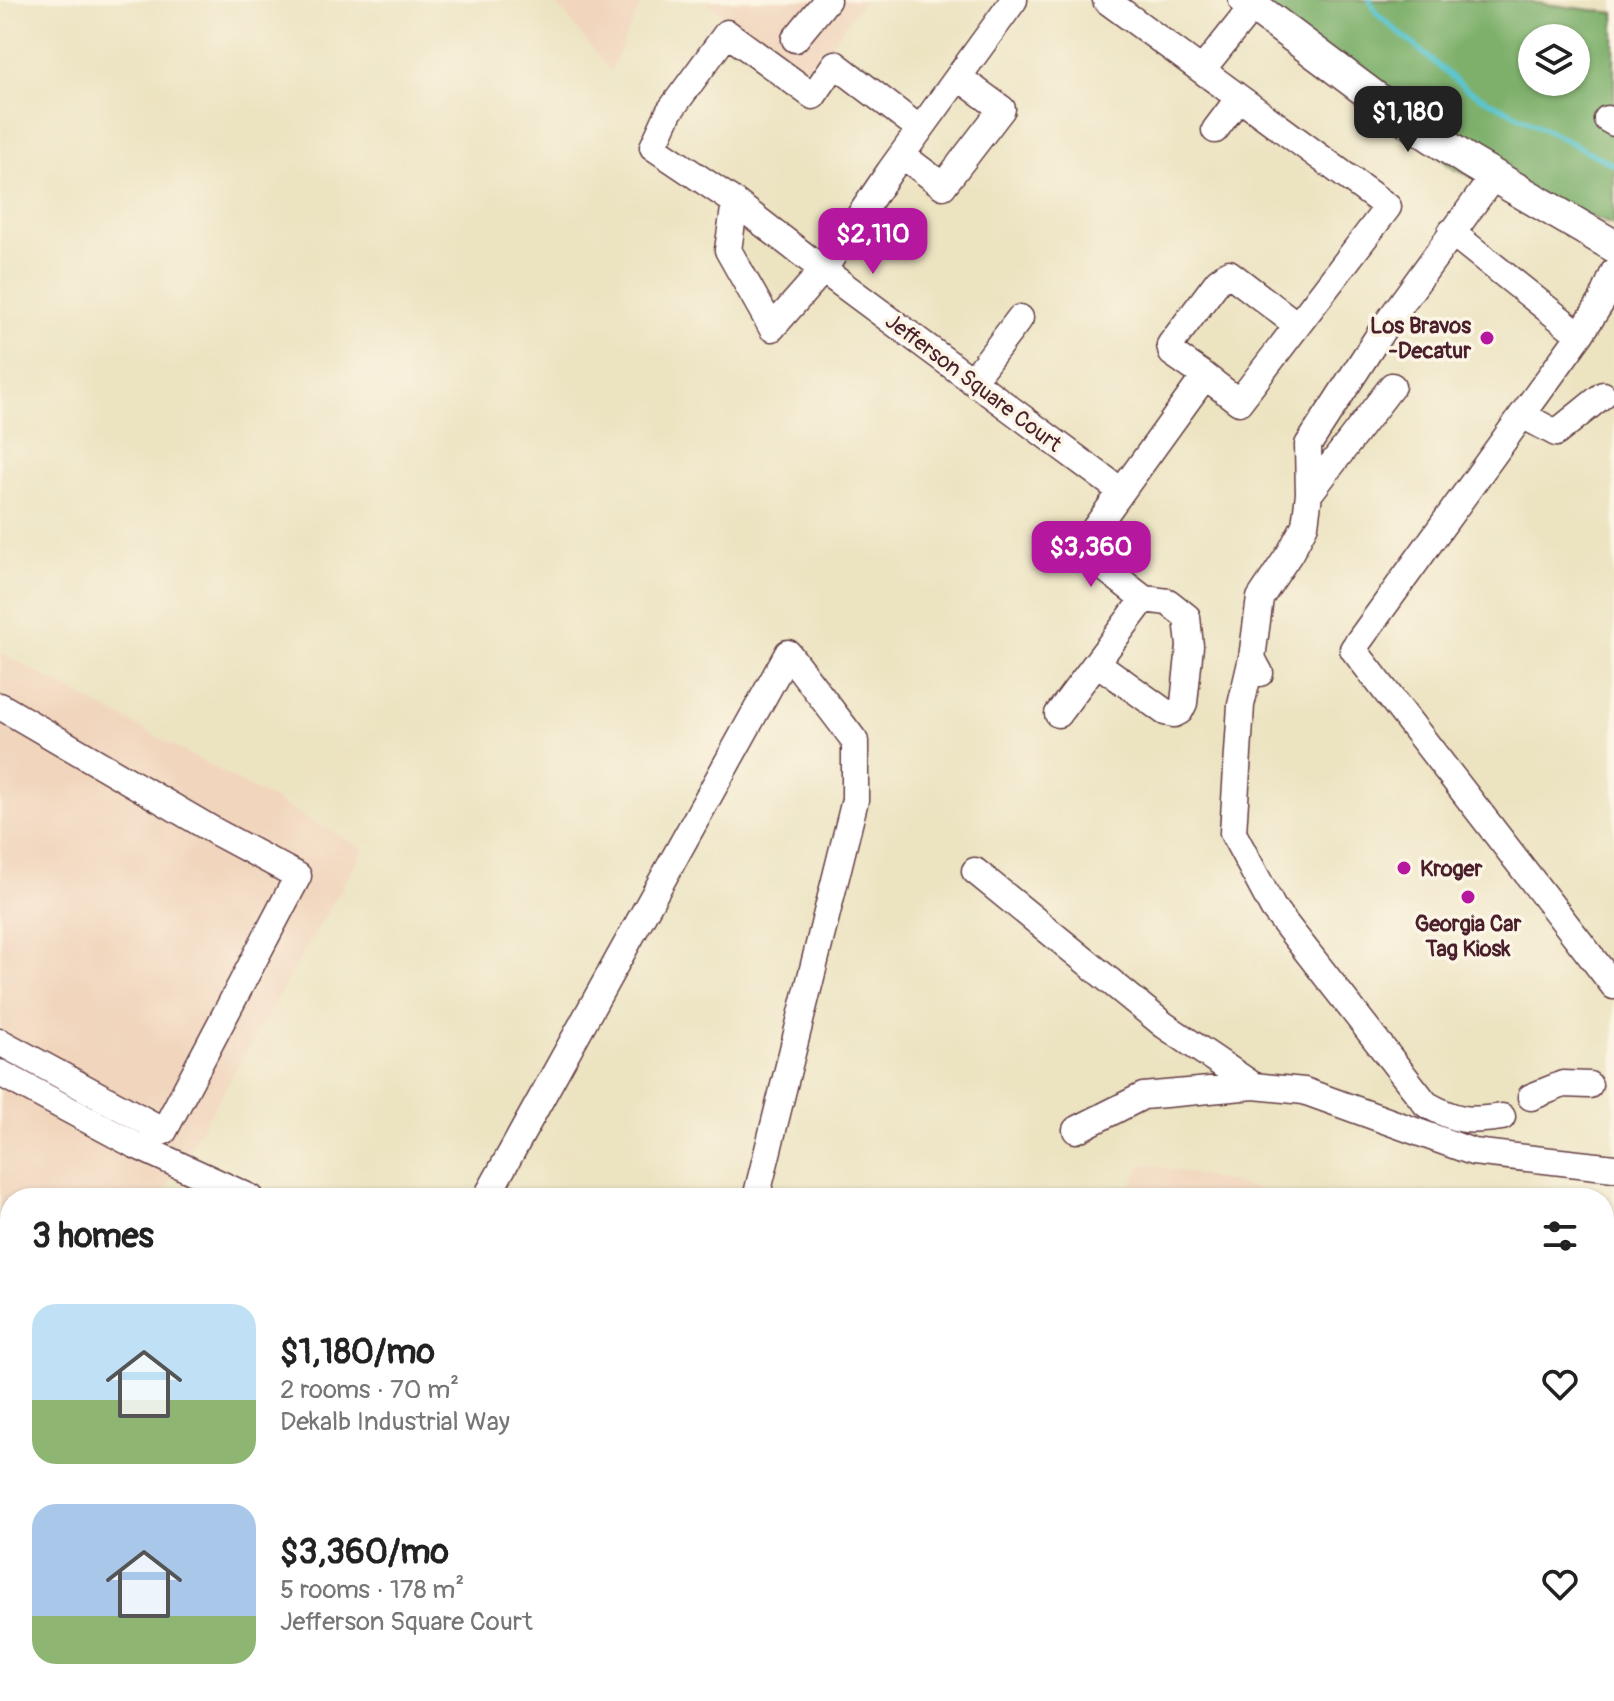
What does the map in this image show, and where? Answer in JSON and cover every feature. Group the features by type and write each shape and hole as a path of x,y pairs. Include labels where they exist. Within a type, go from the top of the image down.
{"main road":[{"path":"1249,3 1393,111 1613,250"}],"street":[{"path":"795,39 827,0"},
{"path":"735,202 728,250 772,328 823,270 1014,0"},
{"path":"1106,0 1388,207 1239,402 1172,353 1170,345 1218,281 1229,273 1297,325"},
{"path":"1202,70 1249,3"},
{"name":"Jefferson Square Court","path":"920,129 835,64 813,96 727,33 669,112 653,147 735,202 1121,491"},
{"path":"902,155 943,186 1002,109 958,77"},
{"path":"1215,130 1239,98"},
{"path":"1493,177 1385,326 1308,445 1309,494 1305,525 1260,598 1258,669 1241,705 1233,833 1273,908 1426,1104 1448,1116 1471,1122 1502,1117"},
{"path":"1451,232 1580,335"},
{"path":"1613,250 1602,301 1580,335 1353,649 1614,986"},
{"path":"972,381 1020,318"},
{"path":"1097,663 1165,712 1174,714 1180,711 1184,703 1190,646 1187,617 1168,602 1144,599 1080,549 1205,376"},
{"path":"1309,494 1392,386"},
{"path":"1522,415 1556,433 1603,395"},
{"path":"1058,714 1144,599"},
{"path":"492,1188 788,653 855,741 855,800 758,1188"},
{"path":"0,706 216,832 298,876 164,1131 0,1042"},
{"path":"975,871 1164,1025 1254,1086"},
{"path":"0,1073 133,1144 229,1188"},
{"path":"1531,1097 1563,1084 1589,1085"},
{"path":"1076,1130 1143,1096 1254,1086 1304,1091 1473,1152 1614,1168"}],"shaded area":[{"path":"554,0 643,0 610,71"},
{"path":"705,0 864,0 805,78"},
{"path":"0,652 364,849 167,1188 0,1188"},
{"path":"1144,1163 1254,1188 1128,1188"}],"green space":[{"path":"1236,0 1515,0 1614,13 1614,225 1455,170"}],"waterway":[{"path":"1370,0 1377,14 1466,89 1614,165"}],"place":[{"name":"Los Bravos -Decatur","path":"1487,338"},
{"name":"Kroger","path":"1404,868"},
{"name":"Georgia Car Tag Kiosk","path":"1468,897"}]}
